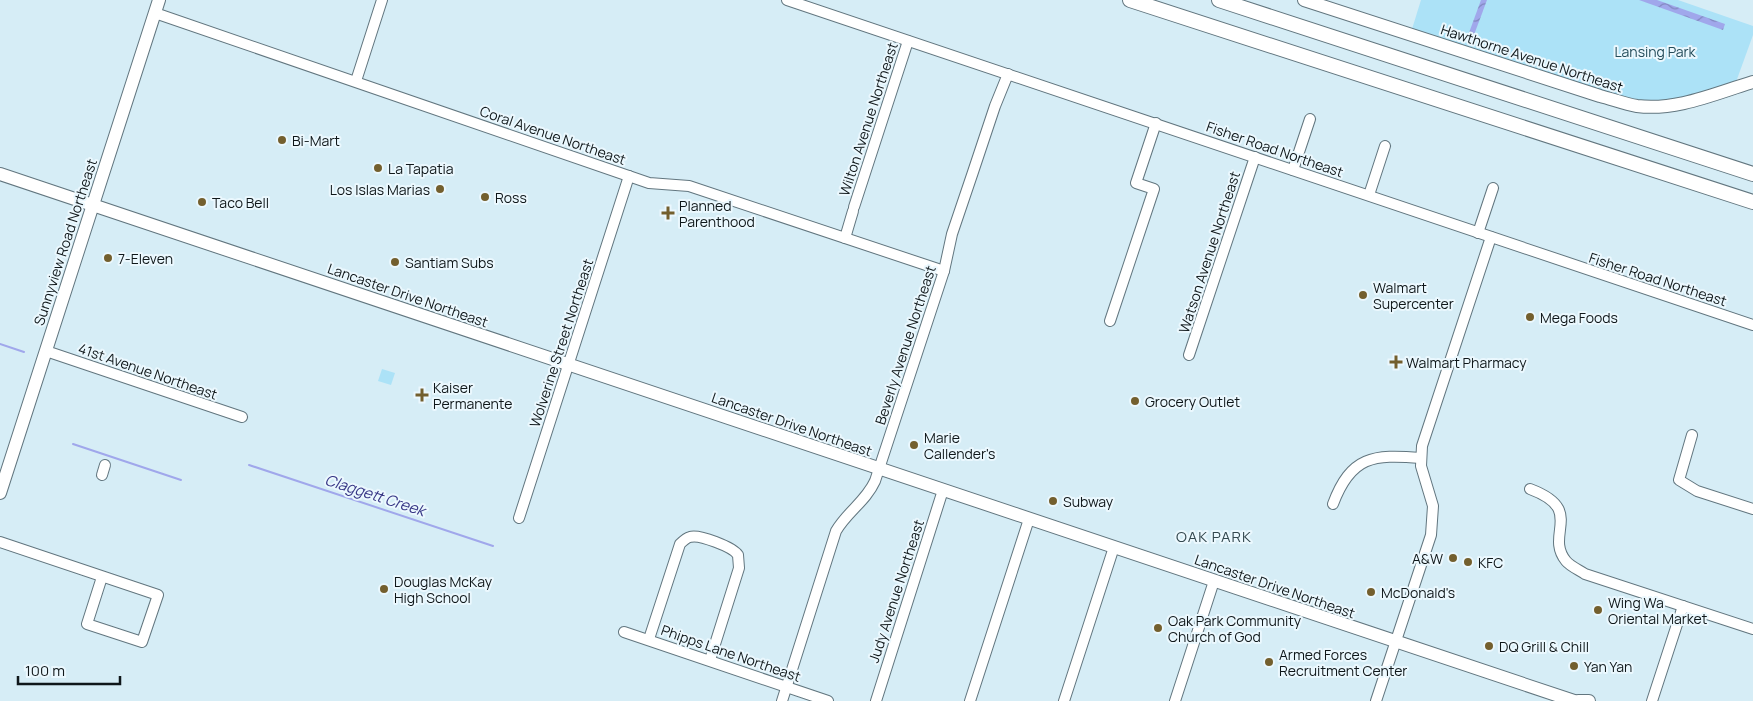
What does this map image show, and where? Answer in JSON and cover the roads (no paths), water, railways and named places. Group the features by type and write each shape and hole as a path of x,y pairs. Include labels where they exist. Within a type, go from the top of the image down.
{"highway":[{"path":"1130,0 1753,202"},
{"path":"1219,0 1753,174"}],"main road":[{"name":"Sunnyview Road Northeast","path":"0,492 159,0"},
{"name":"Hawthorne Avenue Northeast","path":"1304,0 1332,4 1600,96 1638,106 1683,104 1753,82"},
{"name":"Lancaster Drive Northeast","path":"0,174 1574,701"},
{"path":"1578,701 1589,701"}],"street":[{"path":"356,81 382,0"},
{"name":"Fisher Road Northeast","path":"787,0 1753,326"},
{"name":"Coral Avenue Northeast","path":"155,13 652,184 689,186 944,271"},
{"name":"Wilton Avenue Northeast","path":"845,238 908,41"},
{"name":"Beverly Avenue Northeast","path":"782,701 836,531 848,514 868,495 879,469 944,271 952,234 972,172 1008,74"},
{"path":"1293,170 1310,119"},
{"path":"1110,321 1154,189 1136,183 1156,123"},
{"path":"1369,195 1385,146"},
{"name":"Watson Avenue Northeast","path":"1189,355 1255,157"},
{"name":"Wolverine Street Northeast","path":"519,518 629,176"},
{"path":"1478,233 1493,188"},
{"path":"1376,701 1433,525 1433,506 1421,458 1437,399 1491,237"},
{"name":"41st Avenue Northeast","path":"46,351 242,416"},
{"path":"1692,435 1679,480 1697,491 1753,509"},
{"path":"1333,504 1344,479 1358,464 1379,457 1421,458"},
{"path":"1530,489 1545,495 1555,502 1561,514 1560,548 1565,560 1585,574 1753,629"},
{"name":"Judy Avenue Northeast","path":"876,701 943,490"},
{"path":"970,701 1029,519"},
{"path":"649,639 680,544 689,537 696,536 735,551 739,568 710,660"},
{"path":"0,542 102,576 158,595 142,642 87,624 102,576"},
{"path":"1064,701 1114,548"},
{"path":"1175,701 1214,581"},
{"path":"1652,701 1684,606"},
{"name":"Phipps Lane Northeast","path":"624,632 828,701"}],"water":[{"path":"1481,0 1487,0 1471,43 1466,41"},
{"path":"1639,0 1657,0 1725,24 1723,30"}],"waterway":[{"name":"Claggett Creek","path":"0,344 24,352"},
{"name":"Claggett Creek","path":"73,444 181,480"},
{"name":"Claggett Creek","path":"249,465 493,546"}],"place":[{"name":"Bi-Mart","path":"282,140"},
{"name":"La Tapatia","path":"378,168"},
{"name":"Los Islas Marias","path":"440,189"},
{"name":"Ross","path":"485,197"},
{"name":"Taco Bell","path":"202,202"},
{"name":"Planned Parenthood","path":"668,213"},
{"name":"7-Eleven","path":"108,258"},
{"name":"Santiam Subs","path":"395,262"},
{"name":"Walmart Supercenter","path":"1363,295"},
{"name":"Mega Foods","path":"1530,317"},
{"name":"Walmart Pharmacy","path":"1396,362"},
{"name":"Kaiser Permanente","path":"422,395"},
{"name":"Grocery Outlet","path":"1135,401"},
{"name":"Marie Callender's","path":"914,445"},
{"name":"Subway","path":"1053,501"},
{"name":"A&W","path":"1453,558"},
{"name":"KFC","path":"1468,562"},
{"name":"Douglas McKay High School","path":"384,589"},
{"name":"McDonald's","path":"1371,592"},
{"name":"Wing Wa Oriental Market","path":"1598,610"},
{"name":"Oak Park Community Church of God","path":"1158,628"},
{"name":"DQ Grill & Chill","path":"1489,646"},
{"name":"Armed Forces Recruitment Center","path":"1269,662"},
{"name":"Yan Yan","path":"1574,666"}],"district":[{"name":"OAK PARK","path":"1214,536"}],"park label":[{"name":"Lansing Park","path":"1655,51"}]}
